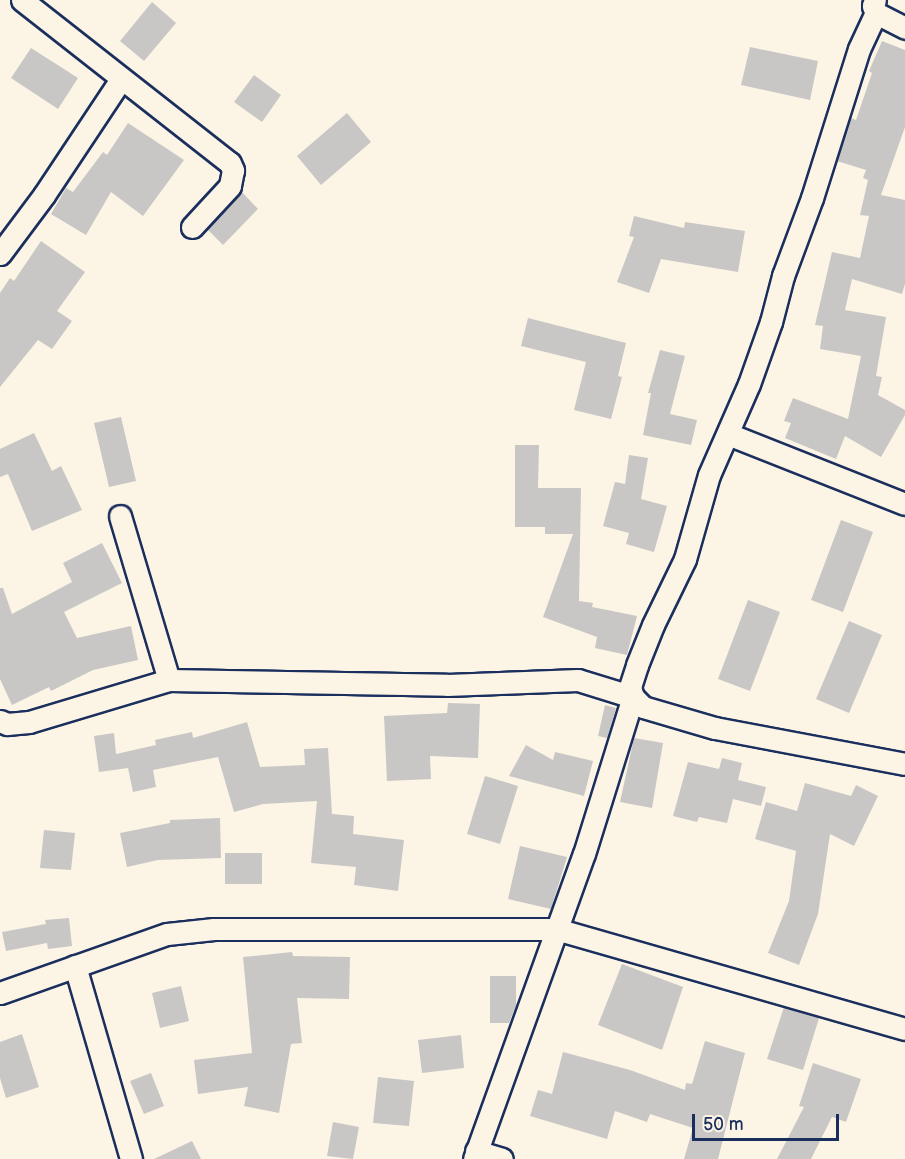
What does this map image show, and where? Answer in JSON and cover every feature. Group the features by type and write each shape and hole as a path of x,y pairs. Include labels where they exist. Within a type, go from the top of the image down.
{"street":[{"path":"22,0 230,163 233,170 230,186 192,227"},
{"path":"502,1159 475,1155 584,854 633,697 630,687 637,665 653,625 685,559 709,475 728,434 771,322 783,276 812,198 875,6 905,28"},
{"path":"0,254 44,195 122,79"},
{"path":"728,434 905,504"},
{"path":"120,516 170,680"},
{"path":"2,724 29,722 170,680 447,686 578,680 633,697 643,707 715,728 905,764"},
{"path":"0,993 167,934 214,929 556,929 905,1029"},
{"path":"75,966 131,1159"}],"building":[{"path":"152,2 176,23 144,61 120,41"},
{"path":"882,41 905,50 905,127 881,195 905,200 905,284 902,294 852,279 845,310 886,317 876,376 882,377 878,395 905,410 905,415 881,457 845,436 836,459 785,438 791,423 784,421 793,398 848,419 861,356 820,349 823,326 815,325 832,252 860,258 869,216 860,215 868,180 863,178 866,170 837,161 851,118 856,120 872,73 869,71"},
{"path":"750,47 818,61 810,100 741,85"},
{"path":"31,48 78,78 58,109 11,78"},
{"path":"254,75 281,95 262,122 234,102"},
{"path":"347,113 371,142 321,185 297,156"},
{"path":"128,123 184,160 143,216 111,192 86,235 51,214 66,188 73,192 103,152 107,155"},
{"path":"241,191 258,209 223,245 207,229"},
{"path":"634,216 684,228 685,222 745,231 738,272 661,259 649,293 617,282 634,237 629,236"},
{"path":"41,241 85,272 57,311 72,321 52,349 38,340 0,387 0,293 10,278 14,281"},
{"path":"528,318 626,343 618,376 622,377 611,419 574,410 586,362 521,346"},
{"path":"660,350 685,356 670,414 697,420 691,445 643,435 651,393 648,393"},
{"path":"121,417 136,481 109,487 94,423"},
{"path":"34,433 52,471 61,466 82,510 32,531 8,474 0,477 0,449"},
{"path":"515,445 539,445 538,488 581,488 579,601 593,603 592,607 637,616 627,655 595,648 597,637 543,617 573,534 545,534 545,527 515,527"},
{"path":"629,455 648,458 641,499 667,506 654,552 626,544 629,533 603,526 615,482 625,484"},
{"path":"841,520 873,532 843,612 811,600"},
{"path":"102,543 122,583 64,612 77,638 131,626 138,660 93,670 51,691 49,687 12,705 0,679 0,588 3,588 12,614 72,582 63,563"},
{"path":"748,600 780,612 750,691 718,679"},
{"path":"849,621 882,635 849,713 816,699"},
{"path":"448,703 480,704 478,758 430,756 431,779 387,781 384,716 447,713"},
{"path":"605,705 616,708 607,738 598,736"},
{"path":"247,722 260,767 305,765 304,749 328,748 332,814 354,816 353,834 404,840 398,891 354,885 356,867 311,863 317,801 263,804 234,812 218,757 153,770 156,787 133,792 128,768 99,772 94,736 114,733 116,754 156,745 155,740 192,732 193,738"},
{"path":"634,738 663,743 652,808 620,802"},
{"path":"526,745 553,760 555,752 593,761 584,796 509,776"},
{"path":"722,758 742,763 738,780 766,787 761,806 733,799 727,823 699,817 697,822 673,816 688,762 719,769"},
{"path":"485,776 518,786 500,844 467,834"},
{"path":"805,783 851,796 856,785 878,796 854,846 830,834 818,914 799,965 768,953 789,901 796,851 755,839 766,802 797,811"},
{"path":"220,818 221,858 158,860 127,867 120,833 170,823 170,820"},
{"path":"44,830 75,833 71,870 40,868"},
{"path":"520,846 567,857 551,909 508,899"},
{"path":"225,853 262,853 262,884 225,884"},
{"path":"69,918 72,946 48,949 47,943 6,951 2,932 46,924 45,920"},
{"path":"292,952 293,956 350,957 349,999 297,998 302,1043 291,1044 279,1113 244,1106 248,1087 198,1094 194,1060 252,1053 243,957"},
{"path":"622,964 683,987 662,1050 598,1025"},
{"path":"490,976 516,976 516,1005 509,1023 490,1023"},
{"path":"181,986 189,1021 160,1028 152,993"},
{"path":"784,1007 819,1018 803,1070 767,1059"},
{"path":"22,1034 39,1087 6,1098 0,1078 0,1042"},
{"path":"461,1035 464,1068 422,1073 418,1040"},
{"path":"705,1041 745,1053 718,1159 684,1159 693,1128 650,1114 647,1122 615,1111 607,1139 530,1116 538,1090 552,1094 563,1052 630,1070 685,1090 686,1083 692,1084"},
{"path":"813,1063 861,1079 846,1122 832,1117 811,1159 777,1159 804,1107 799,1106"},
{"path":"151,1073 164,1106 144,1114 130,1081"},
{"path":"378,1077 414,1081 409,1126 373,1123"},
{"path":"333,1122 359,1127 353,1159 327,1156"},
{"path":"192,1141 201,1159 154,1159"}]}
